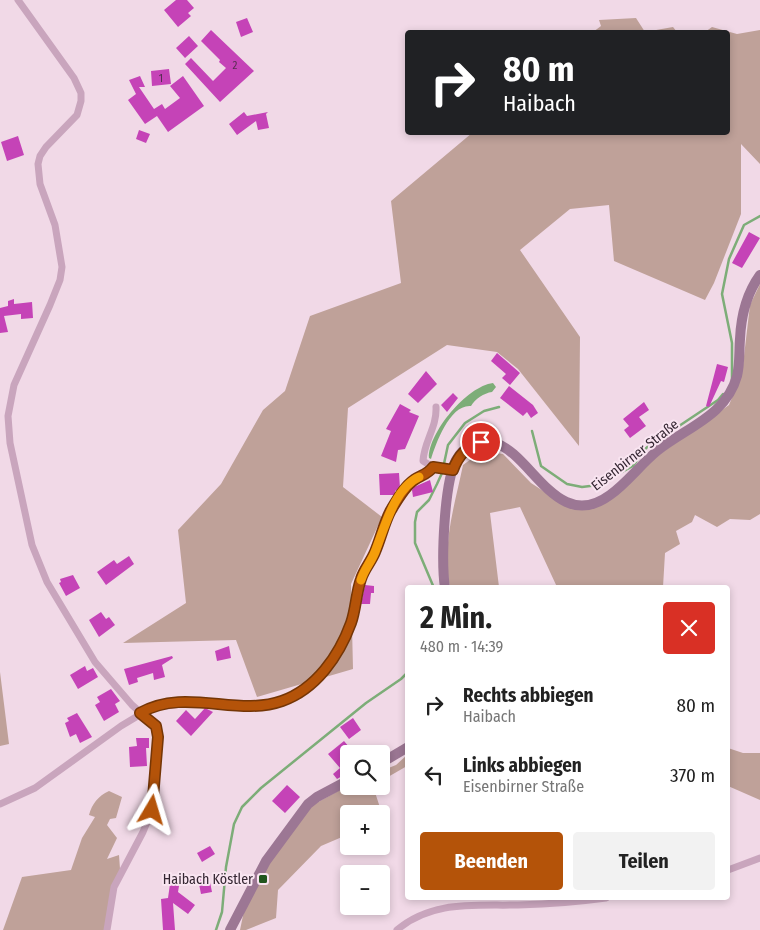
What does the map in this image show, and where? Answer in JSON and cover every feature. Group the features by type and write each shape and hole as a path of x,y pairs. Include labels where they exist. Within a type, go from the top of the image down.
{"main road":[{"name":"Eisenbirner Straße","path":"445,585 442,563 442,468 456,460 475,444 490,442 510,451 546,489 560,498 581,505 601,501 622,485 655,453 718,410 730,396 738,374 742,318 750,292 760,275"},
{"path":"390,757 405,749"},
{"path":"230,930 266,861 308,804 340,785"}],"street":[{"path":"18,0 74,78 81,93 81,100 77,115 46,147 40,156 38,164 40,184 55,225 62,267 50,305 14,385 8,416 10,443 32,545 41,568 95,662 158,731 154,798 148,821 114,887 107,930"},
{"path":"436,407 436,422 427,443 423,461 442,468"},
{"path":"0,804 35,788 140,713 159,706 184,702 253,706 271,704 299,693 328,666 346,634 354,612 361,579 375,553 392,508 410,483 442,468"},
{"path":"730,869 760,858"},
{"path":"397,930 417,916 436,908 546,904 586,900"}],"shaded area":[{"path":"636,18 644,30 596,30 601,26 599,20"},
{"path":"673,27 675,30 656,30"},
{"path":"712,27 723,30 708,30"},
{"path":"760,30 760,164 741,144 741,214 714,283 705,300 614,261 609,205 570,209 520,250 580,337 579,446 518,369 497,352 447,345 348,408 343,487 382,517 351,584 353,669 257,697 236,640 123,643 186,603 178,530 221,484 263,410 285,391 310,316 401,283 391,201 470,135 730,135 730,32 737,34"},
{"path":"760,284 760,514 750,520 730,519 717,527 695,515 692,522 676,531 680,544 665,553 663,585 556,585 520,507 490,513 499,585 450,585 447,557 448,541 463,465 482,451 503,454 531,483 560,502 585,510 610,499 650,461 729,405 742,373 750,305"},
{"path":"493,383 496,387 492,392 480,397 471,406 463,407 450,418 440,435 431,459 429,458 430,448 435,436 451,412 472,392"},
{"path":"0,672 9,744 0,746"},
{"path":"730,749 743,753 760,753 760,800 730,787"},
{"path":"405,757 405,767 390,776 390,767"},
{"path":"340,790 340,795 376,795 379,805 340,805 340,838 321,846 278,890 276,918 246,930 240,930 245,906 264,870 311,806"},
{"path":"109,791 122,797 116,818 110,819 107,825 117,838 107,859 119,855 120,869 108,930 3,930 22,877 71,870 82,838 95,817 89,815 92,807 99,798"}],"building":[{"path":"176,0 187,0 194,8 188,13 191,16 178,27 164,10"},
{"path":"247,18 253,32 241,37 236,22"},
{"path":"211,30 254,71 220,102 185,64 191,58 213,81 226,68 201,41"},
{"path":"189,36 198,46 185,58 176,48"},
{"path":"169,69 171,84 152,86 151,71"},
{"path":"140,76 145,87 139,87 154,109 162,104 165,109 180,98 170,86 183,76 204,106 168,132 157,116 145,124 128,100 136,94 129,80"},
{"path":"244,112 247,116 268,112 266,114 269,128 258,130 256,121 237,135 229,124"},
{"path":"139,130 150,134 146,143 136,139"},
{"path":"18,136 24,155 7,161 1,142"},
{"path":"749,232 760,238 742,268 732,263"},
{"path":"14,299 14,304 32,302 33,318 21,319 21,314 4,316 8,332 0,333 0,308 8,306 8,301"},
{"path":"497,353 520,373 510,385 502,378 506,374 491,361"},
{"path":"717,364 728,367 724,382 721,381 709,407 706,406"},
{"path":"426,371 437,384 418,403 408,394"},
{"path":"509,386 533,405 538,413 531,418 527,412 523,416 500,398"},
{"path":"453,393 458,398 447,412 441,405"},
{"path":"644,402 649,410 639,417 646,426 630,438 624,430 629,426 623,419"},
{"path":"400,404 411,410 409,412 419,416 405,449 398,450 396,462 381,456 391,431 386,429"},
{"path":"399,473 400,488 395,491 395,495 380,495 379,474"},
{"path":"430,480 433,492 413,497 412,490 414,487"},
{"path":"129,556 134,564 106,585 97,572 114,560 117,564"},
{"path":"73,575 80,588 66,596 59,583 61,582 60,579"},
{"path":"365,585 374,586 374,593 371,593 370,604 361,604"},
{"path":"101,612 106,619 109,617 115,625 99,637 89,620"},
{"path":"229,646 231,658 217,661 215,651"},
{"path":"172,656 173,658 162,665 165,677 154,680 153,673 137,678 138,682 129,685 124,669"},
{"path":"85,666 87,671 93,668 98,677 78,689 70,675"},
{"path":"111,689 120,701 115,704 119,712 104,721 95,705 100,702 97,697"},
{"path":"205,708 213,712 191,736 176,721 186,710 195,719"},
{"path":"77,713 92,737 80,743 76,734 70,737 65,723 69,721 67,718"},
{"path":"353,718 361,730 349,739 340,727"},
{"path":"136,738 149,738 149,748 146,748 147,766 130,767 129,747 137,746"},
{"path":"344,741 347,745 340,745 340,768 328,754"},
{"path":"340,768 340,777 337,779 333,774"},
{"path":"287,785 300,797 285,813 272,801"},
{"path":"210,846 215,854 202,862 197,853"},
{"path":"209,877 212,892 201,894 198,879"},
{"path":"178,882 178,892 195,905 188,914 173,903 175,930 163,930 161,899 168,898 170,884"}],"waterway":[{"path":"732,380 732,343 722,294 729,259 744,225 760,216"},
{"path":"532,431 541,466 567,484 582,487 598,485 633,466 646,448 718,400 723,394"},
{"path":"433,585 415,543 417,512 429,500 442,473 448,445 465,423 484,411 499,407"},
{"path":"216,930 222,912 226,867 234,824 242,807 261,788 366,703 405,675"}],"slow traffic":[{"path":"361,580 375,553 392,508 406,487 419,477"}],"place":[{"name":"Haibach Köstler","path":"263,879"}],"route":[{"path":"152,810 158,731 156,726 140,713 151,708 184,702 253,706 271,704 289,698 307,688 328,666 346,634 354,612 363,574 375,553 386,519 406,487 415,479 429,473 433,467 453,470 456,460 462,453 481,442"}]}
